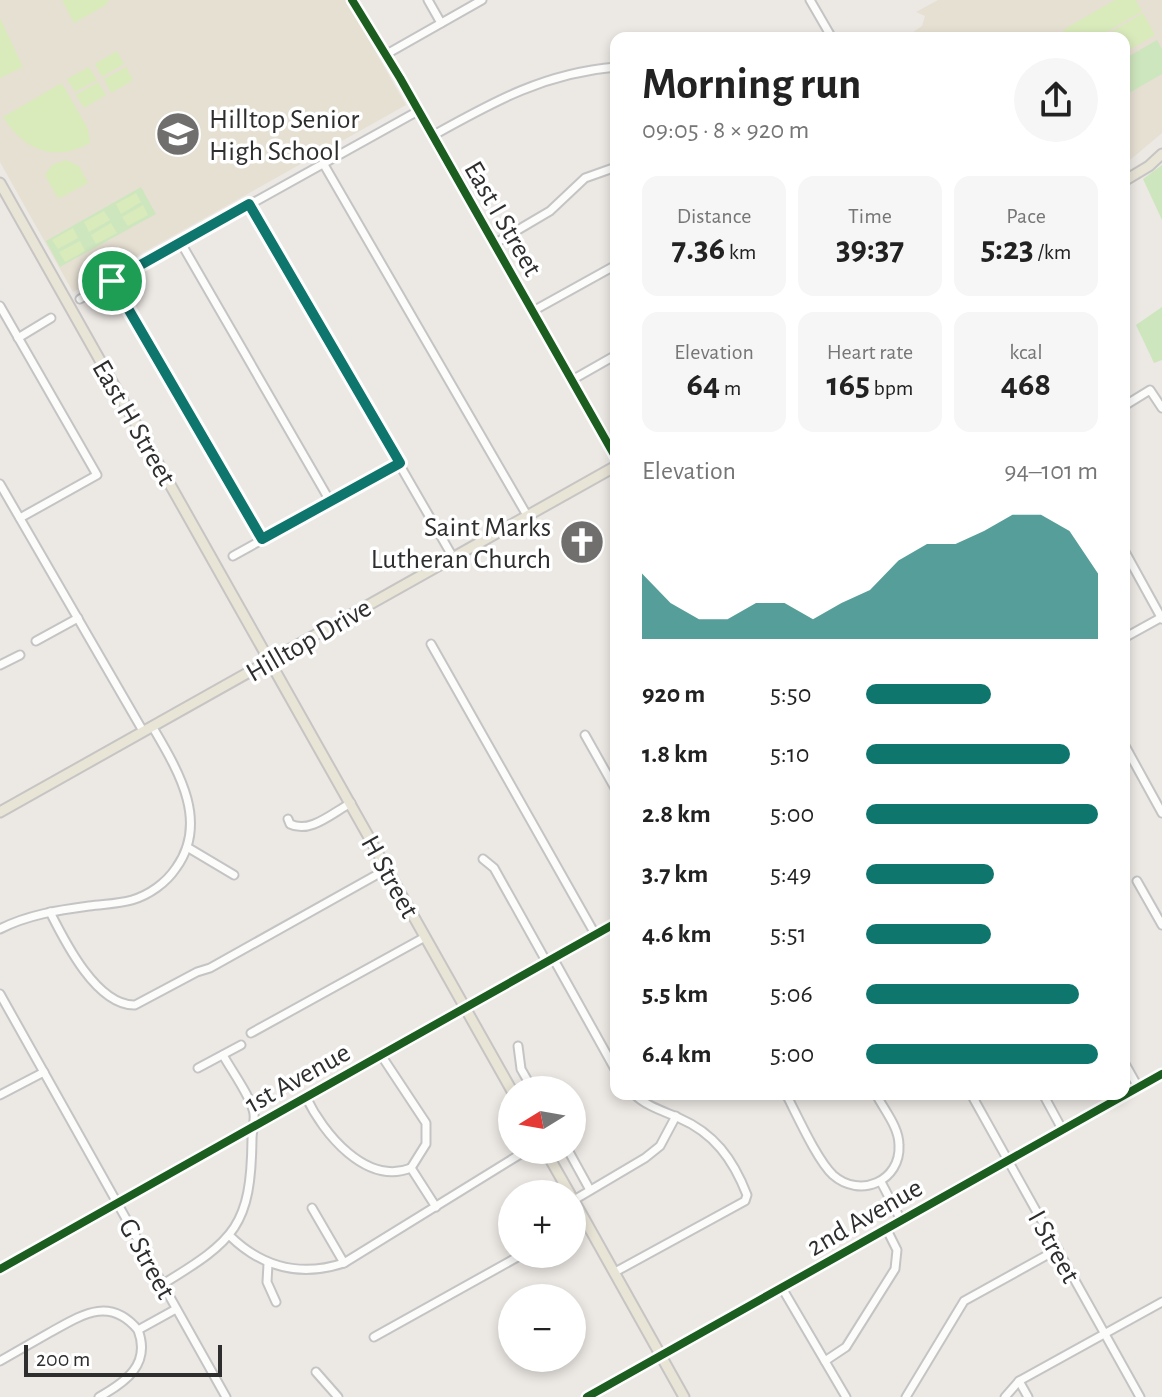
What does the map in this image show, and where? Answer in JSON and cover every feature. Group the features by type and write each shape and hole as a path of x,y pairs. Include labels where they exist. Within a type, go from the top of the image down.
{"main road":[{"path":"1130,177 1162,154"},
{"name":"East H Street","path":"0,183 271,660"},
{"name":"Hilltop Drive","path":"0,812 610,469"},
{"name":"H Street","path":"271,660 504,1076"},
{"path":"586,1222 684,1397"}],"street":[{"name":"East I Street","path":"352,0 610,447"},
{"path":"428,0 441,23"},
{"path":"385,55 482,0"},
{"path":"810,0 829,32"},
{"path":"432,136 516,90 610,68"},
{"path":"80,299 418,111"},
{"path":"323,163 528,517"},
{"path":"494,244 550,211 585,178 610,169"},
{"path":"249,204 454,559"},
{"path":"181,243 330,501"},
{"path":"533,311 610,268"},
{"path":"112,281 262,539"},
{"path":"0,306 97,475 20,518"},
{"path":"18,338 51,318"},
{"path":"572,380 610,358"},
{"path":"1130,402 1150,390 1162,408"},
{"path":"233,556 400,463"},
{"path":"0,484 187,795 191,823 187,847 168,878 138,898 50,912 0,929"},
{"path":"1130,561 1162,618 1130,635"},
{"path":"36,641 78,618"},
{"path":"431,644 595,934"},
{"path":"0,665 20,655"},
{"path":"585,735 610,779"},
{"path":"1130,755 1162,813"},
{"path":"288,819 290,824 300,829 308,827 351,803"},
{"path":"187,847 234,875"},
{"path":"483,859 494,868 610,1054"},
{"path":"50,912 76,961 113,999 135,1005 210,968 387,869"},
{"path":"1137,881 1162,925"},
{"name":"1st Avenue","path":"0,1269 610,926"},
{"path":"251,1033 425,937"},
{"name":"G Street","path":"0,994 2,1003 44,1072 226,1397"},
{"path":"198,1068 241,1045"},
{"path":"518,1046 525,1076"},
{"path":"163,1284 206,1257 230,1236 250,1188 254,1112 223,1055"},
{"path":"306,1097 331,1134 365,1166 385,1173 411,1168 425,1148 428,1134 426,1123 381,1055"},
{"path":"0,1095 44,1072"},
{"path":"1130,1073 1138,1087"},
{"name":"2nd Avenue","path":"1130,1091 1162,1074"},
{"path":"615,1272 745,1201 747,1195 718,1143 700,1127 643,1100"},
{"path":"789,1100 832,1174 841,1181 858,1186 881,1182 896,1164 900,1147 896,1131 879,1100"},
{"name":"I Street","path":"974,1100 1140,1397"},
{"path":"1046,1100 1062,1129"},
{"name":"2nd Avenue","path":"587,1397 1114,1100"},
{"path":"586,1192 660,1146 676,1116"},
{"path":"230,1236 242,1248 268,1264 289,1270 328,1269 344,1263 505,1164"},
{"path":"576,1164 590,1190"},
{"path":"411,1168 436,1207"},
{"path":"881,1182 901,1220"},
{"path":"312,1208 344,1263"},
{"path":"825,1361 846,1347 895,1269 897,1250 886,1228"},
{"path":"906,1397 964,1301 1058,1249"},
{"path":"268,1264 267,1282 276,1302"},
{"path":"374,1337 498,1268"},
{"path":"782,1288 846,1397"},
{"path":"1005,1397 1019,1381 1162,1302"},
{"path":"138,1330 176,1309"},
{"path":"0,1361 81,1315 94,1311 119,1314 138,1330 142,1348 136,1371 99,1397"},
{"path":"316,1372 338,1397"},
{"path":"1019,1381 1028,1397"}],"shaded area":[{"name":"Hilltop Senior High School","path":"0,0 346,0 406,105 73,292 0,162"},
{"path":"938,0 1162,0 1162,133 1130,160 1130,32 913,32 922,26 925,16 916,12"}],"green space":[{"path":"62,0 109,0 106,5 74,23"},
{"path":"1115,0 1136,0 1142,11 1107,32 1063,30"},
{"path":"1143,13 1155,35 1130,50 1130,32 1111,32"},
{"path":"0,18 23,67 0,78"},
{"path":"1157,40 1162,49 1162,74 1130,93 1130,56"},
{"path":"117,51 124,64 102,77 95,64"},
{"path":"89,67 97,80 75,92 67,79"},
{"path":"126,67 133,80 111,93 104,79"},
{"path":"98,82 106,95 84,108 76,95"},
{"path":"60,84 88,129 90,143 64,152 41,150 20,138 3,117"},
{"path":"66,160 79,166 88,183 60,198 45,175 52,165"},
{"path":"1162,165 1162,220 1143,179"},
{"path":"141,187 156,214 60,267 46,241"},
{"path":"136,193 141,202 121,214 116,204"},
{"path":"143,205 148,215 128,226 122,217"},
{"path":"104,211 110,220 89,232 84,222"},
{"path":"111,223 117,233 96,244 91,235"},
{"path":"73,228 78,238 58,249 52,240"},
{"path":"80,241 85,251 65,262 59,252"},
{"path":"1162,307 1162,360 1154,363 1136,325"}],"cycle path":[{"path":"352,0 400,78 610,447"},
{"path":"0,1269 610,926"},
{"path":"1130,1092 1162,1074"},
{"path":"587,1397 1116,1100"}],"place":[{"name":"Hilltop Senior High School","path":"178,134"},
{"name":"Saint Marks Lutheran Church","path":"582,542"}],"route":[{"path":"249,204 400,463 262,539 112,281 249,204"}]}
